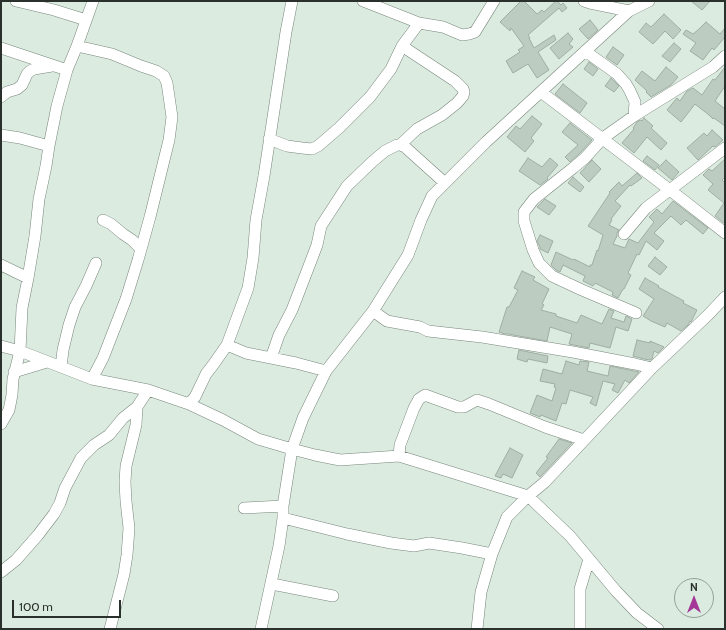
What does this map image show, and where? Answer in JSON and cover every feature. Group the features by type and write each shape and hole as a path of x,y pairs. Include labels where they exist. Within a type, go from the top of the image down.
{"street":[{"path":"16,1 54,10 86,20"},
{"path":"1,424 9,410 14,372 20,352 22,308 49,146 67,70 93,1"},
{"path":"189,404 195,397 206,374 227,344 248,288 253,258 256,220 292,1"},
{"path":"363,1 418,23 443,27 462,35 475,32 494,1"},
{"path":"584,1 629,11"},
{"path":"261,629 272,584 279,546 292,449 302,418 326,371 373,311 408,255 432,196 486,142 629,11 649,1"},
{"path":"270,139 287,146 312,150 318,146 339,128 370,97 391,69 402,46 418,23"},
{"path":"77,46 112,54 156,71 164,76 167,83 172,117 169,140 141,249 126,299 103,358 92,379"},
{"path":"271,358 279,335 292,310 317,245 321,226 347,186 385,151 400,145 417,129 442,115 463,96 463,89 456,81 402,46"},
{"path":"1,48 67,70"},
{"path":"585,51 616,74 626,84 635,102 634,116"},
{"path":"636,313 552,276 539,263 533,250 524,221 524,212 534,199 574,168 603,138 634,116 713,67 725,56"},
{"path":"1,97 7,92 17,89 22,85 30,71 52,65"},
{"path":"541,92 725,233"},
{"path":"1,135 20,138 49,146"},
{"path":"400,145 405,147 445,183"},
{"path":"624,234 646,208 725,148"},
{"path":"103,220 111,224 132,240 141,249"},
{"path":"61,367 63,350 75,307 96,263"},
{"path":"1,265 28,278"},
{"path":"477,629 481,592 492,554 507,517 528,496 545,482 652,368 725,297"},
{"path":"373,311 387,320 428,331 482,337 543,347 652,368"},
{"path":"227,344 246,353 296,362 326,371"},
{"path":"1,346 92,379 148,390 189,404 258,439 292,449 340,460 398,456 528,496 570,536 616,591 638,613 658,629"},
{"path":"14,372 47,362"},
{"path":"1,572 16,560 54,514 60,503 65,488 81,458 94,445 109,435 123,418 137,407 148,390"},
{"path":"398,456 400,445 414,408 419,398 425,395 458,407 464,407 477,400 545,427 584,440"},
{"path":"110,629 124,574 127,555 130,528 126,501 126,466 136,425 137,407"},
{"path":"244,508 284,506"},
{"path":"283,518 390,543 414,546 428,544 462,548 492,554"},
{"path":"580,629 580,589 589,559"},
{"path":"272,584 333,596"}],"building":[{"path":"521,1 524,1 537,14 542,10 544,12 556,1 561,5 563,3 567,8 562,12 559,8 528,35 534,48 554,35 556,40 538,52 549,70 537,78 528,64 513,73 506,61 520,52 518,50 524,46 511,28 510,31 500,22"},
{"path":"691,1 710,1 702,10"},
{"path":"664,14 681,30 673,39 665,31 653,44 639,32 646,23 651,27"},
{"path":"590,20 598,30 588,39 579,29"},
{"path":"706,22 720,34 725,28 725,37 714,50 712,48 703,60 690,51 696,43 683,34 686,30 693,34"},
{"path":"568,33 573,39 569,44 573,47 559,59 550,48"},
{"path":"674,43 681,49 670,62 662,56"},
{"path":"613,47 624,55 617,65 606,57"},
{"path":"589,62 598,69 593,76 584,69"},
{"path":"666,67 678,77 671,85 651,97 635,80 642,71 655,81"},
{"path":"725,67 725,86 715,101 725,109 725,126 714,118 713,119 695,104 681,122 667,110 677,98 680,101 687,91 693,88 702,95 713,79 715,80"},
{"path":"611,78 619,86 614,92 605,86"},
{"path":"563,84 587,103 580,113 555,94"},
{"path":"532,116 542,124 531,138 534,141 525,152 507,137 516,126 520,129"},
{"path":"644,118 653,126 651,128 667,143 661,150 647,137 634,153 622,143 634,129 633,128 638,121 642,121"},
{"path":"570,123 592,140 570,162 565,157 578,145 562,132"},
{"path":"712,130 723,140 715,147 713,146 698,160 687,148 704,133 707,136"},
{"path":"647,156 659,165 655,170 643,161"},
{"path":"528,158 542,167 550,158 558,165 547,178 548,179 540,185 519,171"},
{"path":"725,159 725,177 722,180 725,183 725,224 715,216 724,203 708,190 713,184 703,175 709,169 712,171"},
{"path":"592,160 601,169 589,182 580,173"},
{"path":"666,160 679,172 672,180 658,168"},
{"path":"637,173 642,178 631,186 630,185 615,201 621,206 611,219 612,220 609,225 619,230 613,244 625,248 629,239 638,243 654,222 649,217 657,209 662,214 673,201 708,228 703,234 686,220 681,225 671,216 654,233 664,241 657,250 646,241 639,255 637,254 628,273 631,275 618,298 612,295 613,292 595,283 593,286 583,281 585,276 563,265 560,272 551,265 556,252 590,267 590,265 592,265 603,235 588,226 610,193 609,192 619,182 622,186"},
{"path":"573,177 584,187 580,192 568,183"},
{"path":"545,199 556,206 549,215 537,207"},
{"path":"540,235 553,241 548,253 540,249 537,241"},
{"path":"655,257 667,267 660,275 648,266"},
{"path":"522,271 535,277 533,280 549,289 542,304 544,305 541,310 556,314 556,316 577,323 581,315 602,324 609,309 614,311 611,318 624,322 626,316 632,319 628,331 616,327 610,348 590,343 589,348 569,344 572,334 550,327 547,341 499,332 507,307 509,307 518,290 514,288"},
{"path":"645,278 684,301 683,303 697,310 691,322 690,321 681,331 667,323 665,327 643,316 654,299 639,289"},
{"path":"637,340 650,343 650,341 664,347 658,353 654,351 652,359 644,359 633,356"},
{"path":"519,350 548,356 547,363 528,359 527,362 517,359"},
{"path":"566,361 579,365 580,361 589,362 587,371 608,376 610,366 639,372 629,383 625,380 618,393 612,390 615,384 603,381 596,406 590,403 593,397 570,390 566,404 562,403 556,421 541,415 540,417 530,413 537,395 552,401 556,388 554,387 555,384 540,381 543,369 562,374"},
{"path":"559,439 572,443 540,477 536,473 548,458 546,457"},
{"path":"510,448 523,455 512,478 503,474 501,478 495,476"}]}
